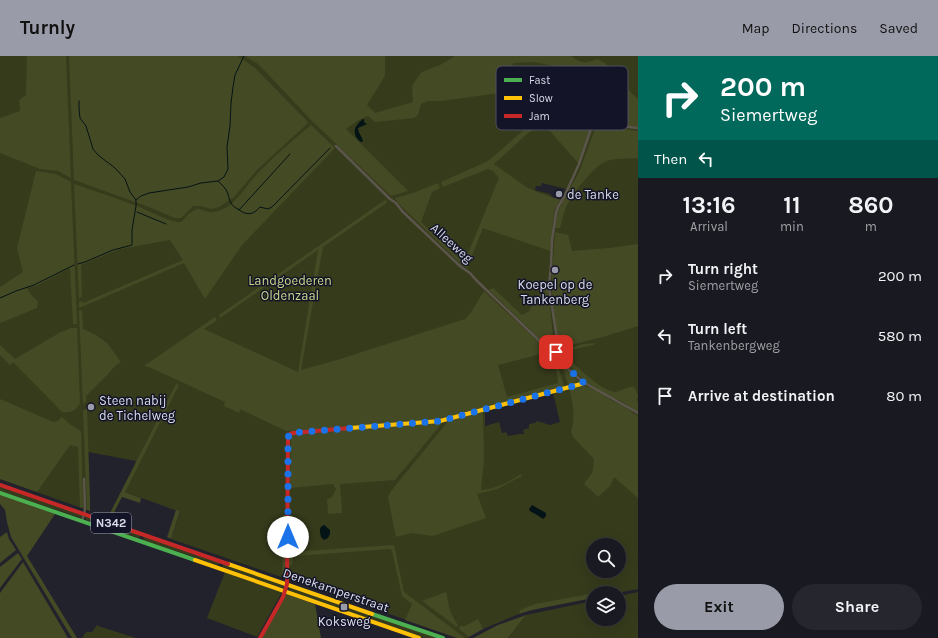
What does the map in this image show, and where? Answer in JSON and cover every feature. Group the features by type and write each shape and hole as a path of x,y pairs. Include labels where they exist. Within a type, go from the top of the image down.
{"street":[{"path":"628,127 638,128"},
{"path":"554,353 558,348 558,344 549,282 552,240 556,213 579,164 591,130"},
{"name":"Alleeweg","path":"336,146 390,199 396,203 402,211 470,273 552,354 554,353 560,362 583,382 638,413"},
{"path":"260,638 283,597 287,584 288,438 291,433 440,421 581,384 583,382"},
{"path":"82,521 85,509 84,479"},
{"name":"Denekamperstraat","path":"0,485 443,638"},
{"name":"Denekamperstraat","path":"0,493 419,638"},
{"path":"140,541 143,534"},
{"path":"220,568 223,561"}],"green space":[{"name":"Landgoederen Oldenzaal","path":"0,56 638,56 638,589 626,591 626,586 586,586 586,598 520,612 519,614 469,636 468,638 459,638 171,539 180,512 125,492 136,461 88,452 90,511 0,479","holes":["542,183 566,189 561,199 553,198 550,194 535,190 536,186 541,186","553,393 560,422 550,425 537,421 529,424 529,428 523,430 524,434 508,436 506,432 502,433 499,422 485,426 485,412"]},
{"path":"27,56 66,56 71,178 58,171 40,169 0,153 0,118 20,111 19,100 26,95"},
{"path":"69,56 238,56 255,68 308,123 257,170 234,197 219,207 211,209 201,206 193,206 181,218 175,218 74,180"},
{"path":"245,56 385,56 385,76 367,105 375,113 413,102 412,87 421,73 440,65 455,56 571,56 577,60 586,62 597,59 608,66 554,66 534,62 513,63 512,66 496,66 496,94 441,101 428,101 421,104 418,115 414,118 375,122 368,116 360,119 346,129 408,191 391,196 310,119 258,64"},
{"path":"628,90 638,99 638,127 628,126"},
{"path":"311,125 335,148 242,245 205,299 184,263 79,308 79,302 82,301 83,303 183,260 170,240 120,249 81,265 82,297 79,298 74,184 113,197 176,222 181,222 191,212 197,209 215,212 230,205 262,168"},
{"path":"524,130 536,130 528,133 494,164 526,187 560,200 554,212 550,251 483,228 467,268 463,266 402,207 395,198 413,193 438,183 440,188 432,192 421,222 464,263 499,178 493,171 488,169 443,187 441,182 486,162"},
{"path":"547,130 590,130 579,164 550,131"},
{"path":"595,130 638,131 638,158 611,160 596,168 578,188 569,202 560,228 555,228 559,209 580,170"},
{"path":"36,171 56,174 71,182 77,324 73,324 70,268 36,286 27,288 32,296 38,301 37,308 0,323 0,287 23,272 17,248"},
{"path":"385,200 387,202 385,204 323,247 301,370 465,319 470,314 484,291 549,352 498,365 507,397 558,383 551,354 556,359 564,386 439,419 286,431 240,409 239,413 224,406 225,402 144,366 215,317 217,320 204,329 298,372 318,250 220,318 219,315"},
{"path":"555,232 568,235 572,251 638,244 638,326 563,347 557,344 552,291"},
{"path":"548,286 553,349 550,349 489,290 493,288 522,315 528,312 537,298"},
{"path":"81,310 83,329 96,335 107,343 121,362 116,365 86,396 86,401 83,404 79,311"},
{"path":"71,328 77,328 80,403 73,411 62,412 13,362 10,365 0,355 0,345 15,359 59,333"},
{"path":"596,343 594,345 571,351 566,356 590,378 610,391 616,392 629,387 634,387 638,396 638,399 636,399 638,402 638,412 587,383 561,359 557,348 564,350 583,344"},
{"path":"562,365 579,382 568,384"},
{"path":"176,384 179,385 125,492 141,498 140,503 122,497 111,518 108,517"},
{"path":"583,385 596,390 638,416 638,498 614,477 610,486 598,497 584,484 592,473 594,459 573,437 571,432 573,426 573,410 569,388"},
{"path":"0,399 53,422 58,421 62,417 81,431 83,508 80,507 78,447 70,445 37,492 0,479"},
{"path":"87,408 90,511 87,510 83,411"},
{"path":"483,412 484,459 481,490 502,485 521,474 522,476 497,489 477,494 486,518 433,536 412,533 396,537 388,497 391,491 449,420"},
{"path":"443,422 395,480 340,484 342,513 328,514 327,499 332,497 336,489 333,484 290,488 291,436 293,434"},
{"path":"0,487 82,515 81,518 0,491"},
{"path":"0,494 55,514 27,556 77,638 72,638 11,537 5,510 0,504"},
{"path":"176,510 180,511 171,539 167,537"},
{"path":"283,515 287,515 285,578 282,577"},
{"path":"86,516 140,535 140,537 139,538 87,520 85,519"},
{"path":"7,532 9,539 16,550 0,563 0,537"},
{"path":"144,536 220,563 218,565 143,540"},
{"path":"394,545 404,592 465,638 457,638 405,620 412,604 402,596 392,551 390,549 296,556 293,557 292,565 289,565 289,552"},
{"path":"18,553 22,559 0,588 0,567"},
{"path":"23,562 68,638 0,638 0,593"},
{"path":"223,564 284,585 285,587 283,588 276,586 223,567"},
{"path":"225,572 282,592 257,637 207,618"},
{"path":"290,587 439,638 423,638 289,591"},
{"path":"446,592 450,611 458,625 457,627 422,601"},
{"path":"638,592 638,638 508,638 526,615 586,602 586,626 626,626 626,595"},
{"path":"286,594 315,604 321,638 261,638"},
{"path":"586,595 586,599 519,614 520,610 535,604"},
{"path":"526,615 508,638 473,638 498,625"},
{"path":"478,619 483,629 469,637 459,629 460,626 465,626"},
{"path":"97,625 136,638 82,638 86,632 92,632"}],"shaded area":[{"path":"363,119 367,124 358,128 363,141 361,142 356,136 355,129"},
{"path":"532,505 546,513 546,516 543,519 530,511 529,509"},
{"path":"324,525 330,530 330,534 328,538 324,540 321,537 320,530"}],"waterway":[{"path":"218,181 224,177 228,169 227,147 233,87 235,75 244,56"},
{"path":"78,264 113,250 132,245 132,230 136,206 136,200 130,192 125,179 93,149 86,126 80,118 79,101"},
{"path":"136,200 149,193 218,181 226,190 232,205 244,213 250,214 255,212 260,207 268,209 272,207 330,148"},
{"path":"239,210 290,154"},
{"path":"137,212 166,224"},
{"path":"0,298 34,285 74,265"}],"traffic: fast":[{"path":"0,493 195,560"},
{"path":"372,614 443,638"}],"traffic: slow":[{"path":"350,428 440,421 581,384 583,382"},
{"path":"195,560 419,638"},
{"path":"228,564 372,614"}],"traffic: jam":[{"path":"260,638 283,597 287,584 288,438 290,434 293,433 350,428"},
{"path":"0,485 228,564"}],"place":[{"name":"de Tanke","path":"559,194"},
{"name":"Koepel op de Tankenberg","path":"555,270"},
{"name":"Steen nabij de Tichelweg","path":"91,407"},
{"name":"Koksweg","path":"344,607"}],"route":[{"path":"288,537 288,438 291,433 447,420 581,384 583,382 556,358 554,353 556,352"}]}
